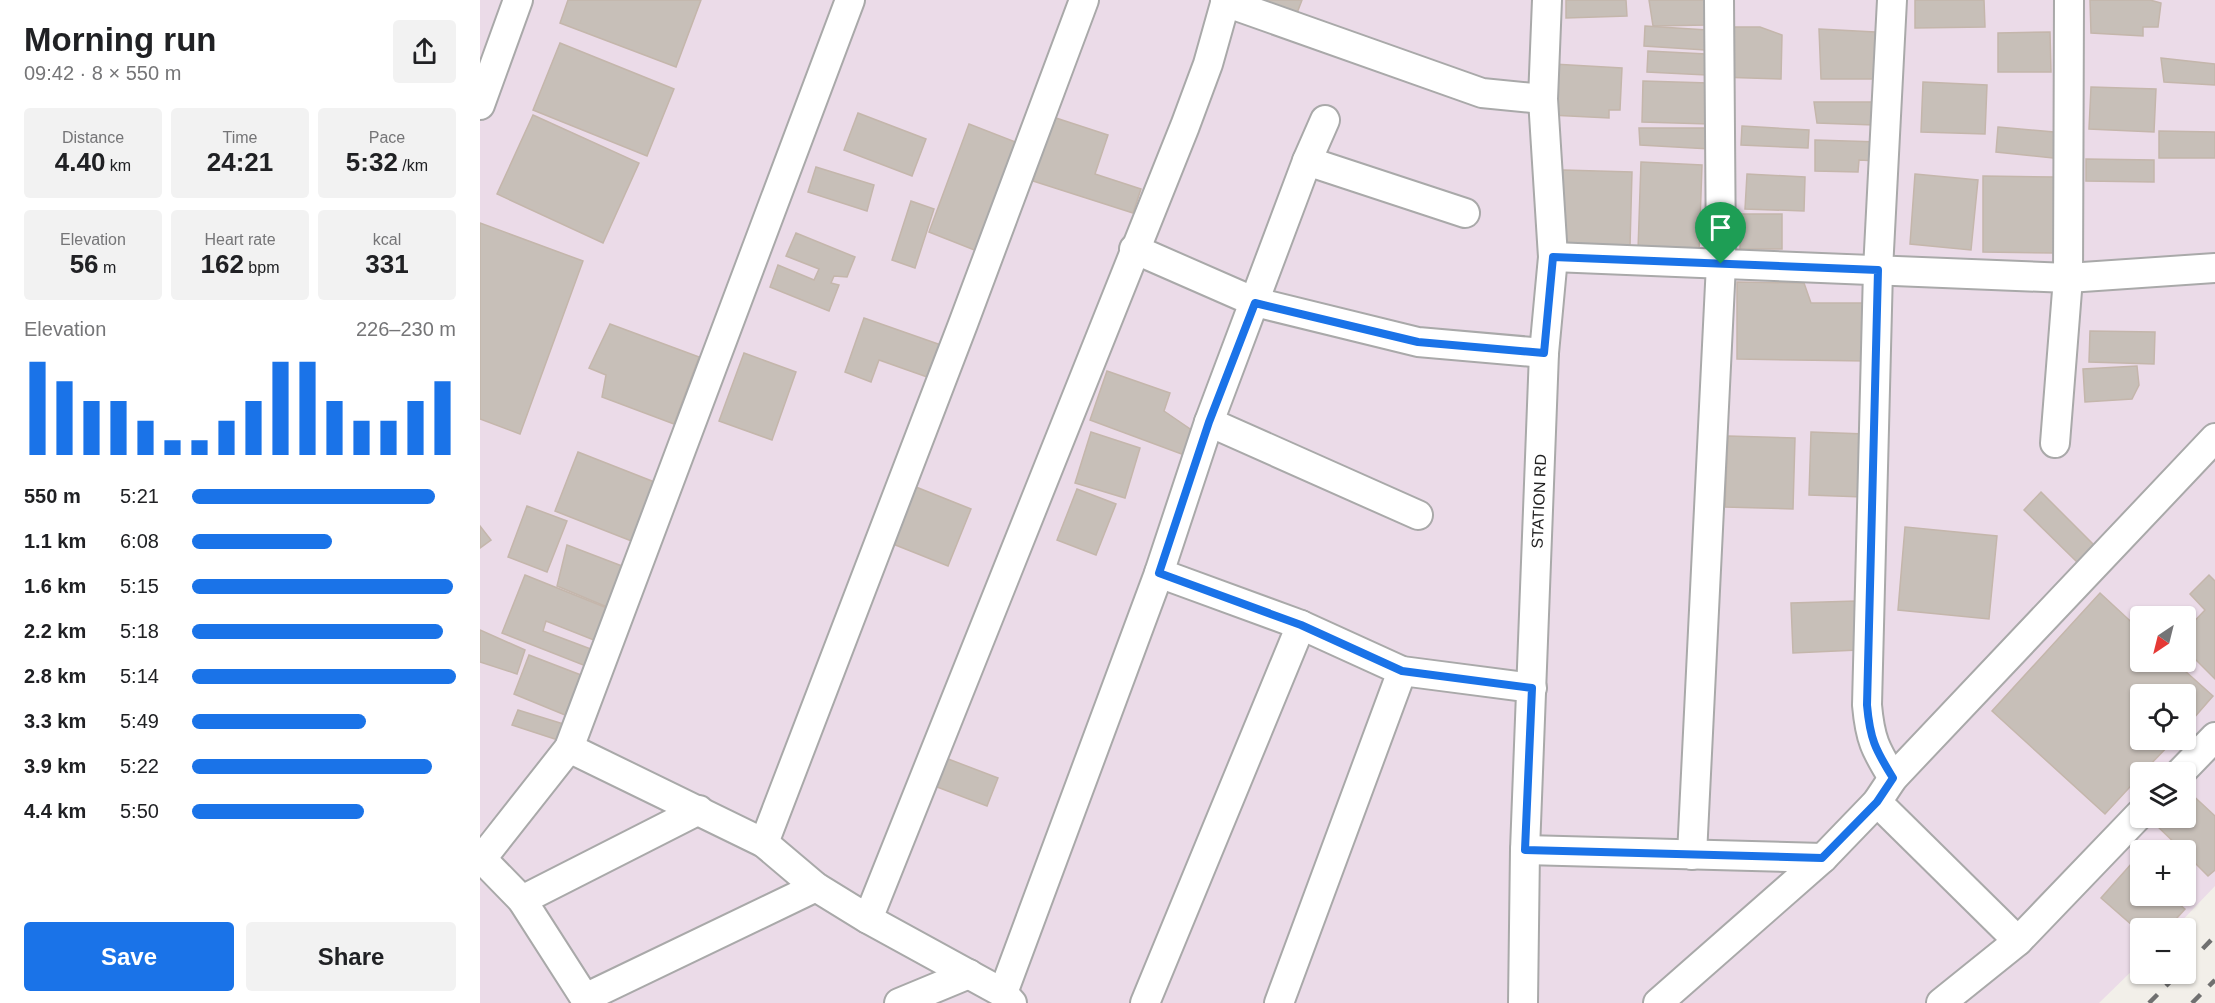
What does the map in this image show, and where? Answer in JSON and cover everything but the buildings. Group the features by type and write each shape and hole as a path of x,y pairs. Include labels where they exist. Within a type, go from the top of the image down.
{"street":[{"path":"480,105 518,0"},
{"path":"816,887 587,1001 522,900 481,860 569,748 850,0"},
{"path":"764,843 963,324 1084,0"},
{"name":"STATION RD","path":"1523,1003 1525,850 1544,353 1553,257 1543,99 1547,0"},
{"path":"1692,855 1721,264 1719,0"},
{"path":"1892,0 1878,270 1867,705 1869,733 1878,754 1893,778"},
{"path":"2055,443 2068,278 2069,0"},
{"path":"868,919 1189,115 1208,64 1225,1 1482,93 1543,99"},
{"path":"569,748 764,843 816,887 1008,998 1159,573 1209,422 1307,161 1325,120"},
{"path":"1307,161 1465,213"},
{"path":"1134,249 1255,303 1418,342 1544,353"},
{"path":"1553,257 2068,278 2215,268"},
{"path":"1209,422 1418,515"},
{"path":"1658,1003 1822,858 1877,802 1893,778 2215,438"},
{"path":"1159,573 1301,625 1402,671 1532,688"},
{"path":"1145,1003 1301,625"},
{"path":"1278,1003 1402,671"},
{"path":"2191,762 2215,737"},
{"path":"1877,802 2018,941"},
{"path":"522,900 699,810"},
{"path":"1941,1003 2018,941 2130,824"},
{"path":"1525,850 1822,858"},
{"path":"899,1003 969,974"}],"shaded area":[{"path":"480,0 2215,0 2215,886 2196,906 2196,840 2130,840 2130,906 2196,906 2185,918 2130,918 2130,973 2099,1003 480,1003"}],"railway":[{"path":"2196,956 2215,936"},
{"path":"2192,1003 2215,980"},
{"path":"2149,1003 2168,984"}],"route":[{"path":"1553,257 1721,264 1878,270 1867,705 1869,733 1878,754 1893,778 1877,802 1822,858 1525,850 1532,688 1402,671 1301,625 1159,573 1209,422 1255,303 1418,342 1544,353 1553,257"}]}
